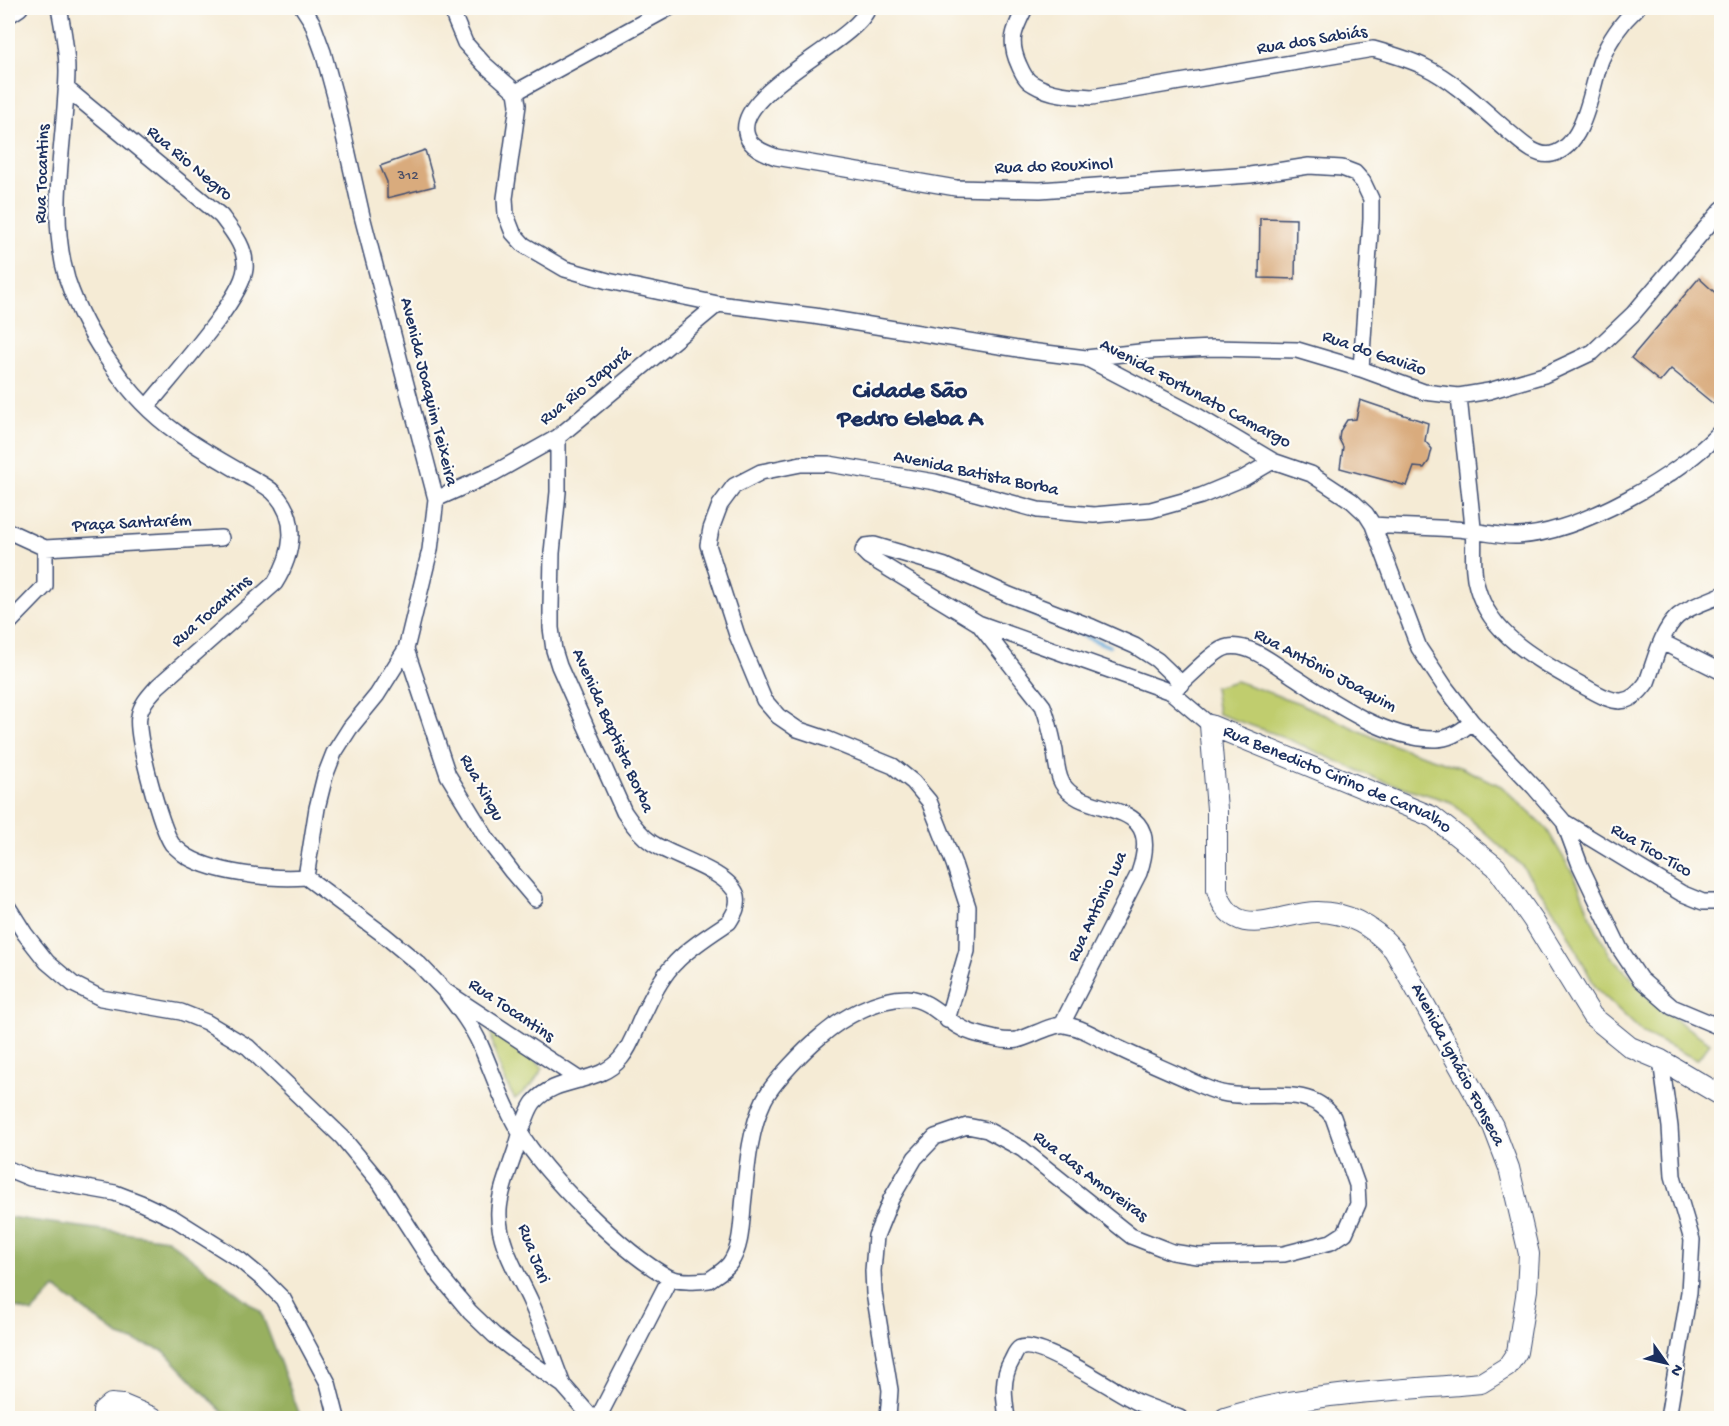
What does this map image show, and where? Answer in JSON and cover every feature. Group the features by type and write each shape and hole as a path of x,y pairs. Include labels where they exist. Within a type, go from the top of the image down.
{"street":[{"path":"8,16 20,8"},
{"name":"Rua Tocantins","path":"59,8 67,68 58,215 61,247 68,279 83,315 104,355 127,388 174,431 273,491 285,508 291,522 292,538 284,569 275,583 145,700 139,715 138,726 164,828 173,845 184,855 205,866 286,879 306,877 384,935 419,964 445,991 580,1080"},
{"name":"Avenida Joaquim Teixeira","path":"303,8 312,22 332,85 362,216 436,499 430,550 406,650 377,695 350,728 334,753 325,776 317,808 306,877"},
{"path":"453,8 465,43 484,64 516,92 669,8"},
{"name":"Rua do Rouxinol","path":"868,8 857,25 801,64 761,100 748,116 747,137 761,150 776,157 956,188 1040,190 1250,175 1310,166 1342,168 1355,173 1363,182 1371,199 1361,369"},
{"name":"Rua dos Sabiás","path":"1025,8 1015,27 1012,42 1022,72 1030,83 1064,95 1092,97 1373,49 1403,57 1428,68 1465,94 1525,145 1545,154 1553,154 1563,149 1572,140 1584,119 1609,42 1627,18 1638,8"},
{"name":"Rua Rio Negro","path":"66,88 222,216 239,240 244,259 245,270 240,285 227,308 147,406"},
{"name":"Avenida Fortunato Camargo","path":"516,92 518,105 506,198 506,215 513,233 524,245 542,258 565,269 608,281 718,304 814,316 1086,358 1199,417 1273,460 1311,474 1335,488 1366,514 1373,525 1419,648 1445,687 1472,722 1564,822 1580,865 1620,949 1640,979 1672,1007 1722,1028"},
{"name":"Rua do Gavião","path":"1086,358 1149,351 1274,348 1316,354 1424,392 1459,396 1489,391 1544,375 1593,352 1633,314 1722,209"},
{"name":"Rua Rio Japurá","path":"436,499 494,473 558,437 718,304"},
{"path":"1459,396 1473,531 1473,567 1477,589 1498,625 1535,658 1598,695 1615,702 1627,701 1647,682 1662,642 1670,625 1678,616 1722,595"},
{"path":"1373,525 1455,529 1517,536 1543,533 1580,522 1657,481 1722,430"},
{"name":"Avenida Baptista Borba","path":"520,1134 532,1104 550,1089 610,1069 620,1060 629,1047 648,1004 673,964 729,922 738,904 736,895 729,884 713,873 650,842 633,825 624,812 559,666 551,628 550,607 558,492 558,437"},
{"name":"Avenida Batista Borba","path":"947,1020 967,951 968,908 954,864 929,801 913,782 893,766 797,729 778,716 764,700 736,635 708,545 720,505 734,486 760,472 801,464 829,464 936,482 1038,510 1094,515 1151,510 1201,496 1244,478 1273,460"},
{"name":"Praça Santarém","path":"8,531 45,548 221,538"},
{"name":"Rua Benedicto Cirino de Carvalho","path":"1176,688 978,623 863,551 866,546 874,545 945,566 1009,595 1135,646 1157,660 1176,688 1210,725 1432,817 1496,867 1533,920 1592,1016 1630,1047 1661,1060 1722,1096"},
{"path":"8,624 45,585 45,548"},
{"name":"Rua Antônio Lua","path":"978,623 1043,706 1050,726 1062,783 1081,799 1112,808 1127,816 1136,822 1144,834 1144,858 1139,873 1062,1024"},
{"path":"1662,642 1722,672"},
{"name":"Rua Antônio Joaquim","path":"1176,688 1216,652 1225,647 1236,646 1245,648 1276,665 1323,696 1375,724 1402,733 1438,740 1464,729 1472,722"},
{"name":"Rua Xingu","path":"406,650 448,775 487,839 535,899"},
{"name":"Avenida Ignácio Fonseca","path":"1210,725 1216,809 1217,890 1220,901 1237,918 1249,922 1271,921 1315,912 1348,917 1373,930 1394,950 1493,1126 1509,1168 1529,1254 1527,1290 1516,1352 1507,1367 1481,1383 1286,1402 1249,1410 1225,1419"},
{"name":"Rua Tico-Tico","path":"1564,822 1681,893 1703,902 1722,903"},
{"path":"8,906 46,962 73,984 101,998 181,1012 206,1022 248,1047 342,1137 381,1184 441,1277 470,1312 494,1335 563,1385 592,1419"},
{"path":"445,991 465,1017 480,1044 502,1100 520,1134 554,1176 598,1222 634,1253 670,1278 694,1281 709,1280 729,1264 736,1251 747,1168 757,1119 764,1101 780,1078 821,1036 841,1022 868,1007 889,1000 917,999 930,1004 947,1020 966,1031 995,1040 1016,1040 1062,1024"},
{"name":"Rua das Amoreiras","path":"888,1419 890,1390 874,1293 876,1236 891,1199 915,1158 936,1137 948,1131 967,1126 987,1130 1022,1149 1131,1236 1172,1252 1197,1256 1284,1254 1331,1242 1345,1233 1353,1217 1358,1204 1357,1185 1333,1117 1327,1109 1304,1098 1224,1094 1203,1087 1091,1033 1062,1024"},
{"path":"1661,1060 1670,1127 1673,1176 1692,1240 1689,1292 1668,1419"},
{"name":"Rua Jari","path":"520,1134 500,1197 498,1211 501,1230 508,1255 530,1301 563,1385"},
{"path":"8,1169 30,1178 115,1193 141,1203 175,1219 240,1260 283,1299 328,1383 337,1419"},
{"path":"598,1419 670,1278"},
{"path":"1007,1419 1004,1389 1006,1373 1020,1348 1027,1347 1044,1351 1135,1401 1180,1419"},
{"path":"104,1413 111,1404 123,1405 154,1419"}],"green space":[{"path":"1236,681 1299,703 1384,742 1462,768 1501,786 1546,828 1575,877 1593,922 1610,955 1664,1012 1710,1043 1697,1060 1643,1033 1596,988 1560,919 1522,866 1451,802 1377,779 1281,736 1218,714 1214,687"},
{"path":"491,1030 525,1052 543,1068 532,1085 515,1099 499,1066"},
{"path":"8,1217 167,1239 261,1312 301,1418 228,1418 164,1351 119,1336 55,1288 32,1313 8,1305"}],"building":[{"path":"425,150 435,186 387,198 387,182 380,166"},
{"path":"1260,218 1296,219 1295,279 1259,278"},
{"path":"1699,278 1722,299 1722,399 1716,406 1671,369 1660,382 1631,358"},
{"path":"1360,400 1428,423 1425,441 1432,449 1429,461 1424,468 1414,467 1407,486 1340,468 1343,447 1339,439 1340,431 1347,420 1356,419"}],"waterway":[{"path":"1010,603 1051,623 1109,646"}],"district":[{"name":"Cidade São Pedro Gleba A","path":"910,406"}]}
